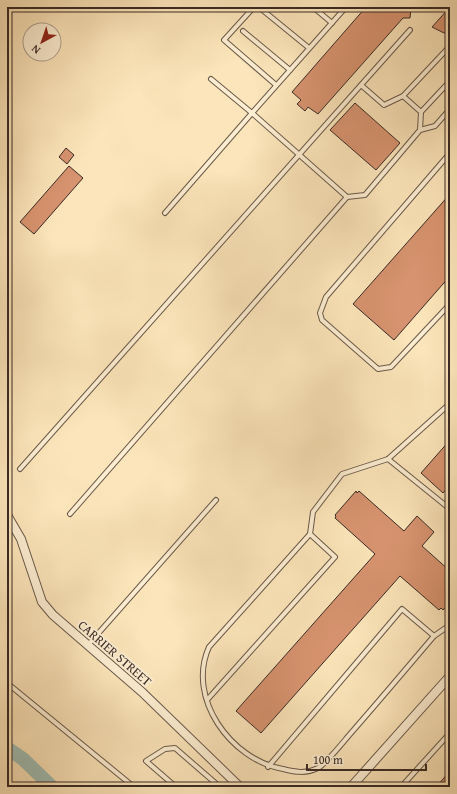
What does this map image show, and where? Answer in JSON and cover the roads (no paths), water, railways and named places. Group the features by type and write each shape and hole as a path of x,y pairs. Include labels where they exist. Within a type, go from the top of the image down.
{"street":[{"name":"CARRIER STREET","path":"7,515 21,540 42,602 53,615 142,692 240,787"},
{"path":"351,787 450,676"}],"lane":[{"path":"276,85 224,40 257,7 309,48"},
{"path":"313,7 332,23"},
{"path":"165,213 346,7"},
{"path":"20,469 410,30"},
{"path":"243,31 290,70"},
{"path":"361,85 384,105 403,96 450,46"},
{"path":"211,78 347,197"},
{"path":"420,130 421,112 450,81"},
{"path":"403,96 421,112"},
{"path":"70,514 347,197 365,195 420,130 434,126 450,109"},
{"path":"450,153 326,297 320,313 322,320 378,369 383,369 391,367 450,304"},
{"path":"450,405 388,459 342,474 313,512 310,534 209,646 205,656 202,673 207,700 215,722 243,753 268,767 302,773 319,768 343,743 434,636 450,625"},
{"path":"388,459 450,509"},
{"path":"88,645 216,500"},
{"path":"207,700 335,557 310,534"},
{"path":"268,767 402,609 434,636"},
{"path":"7,683 134,787"},
{"path":"402,787 450,733"},
{"path":"176,787 146,761 165,748 175,748 220,787"}],"waterway":[{"path":"7,748 23,759 52,787"}]}
